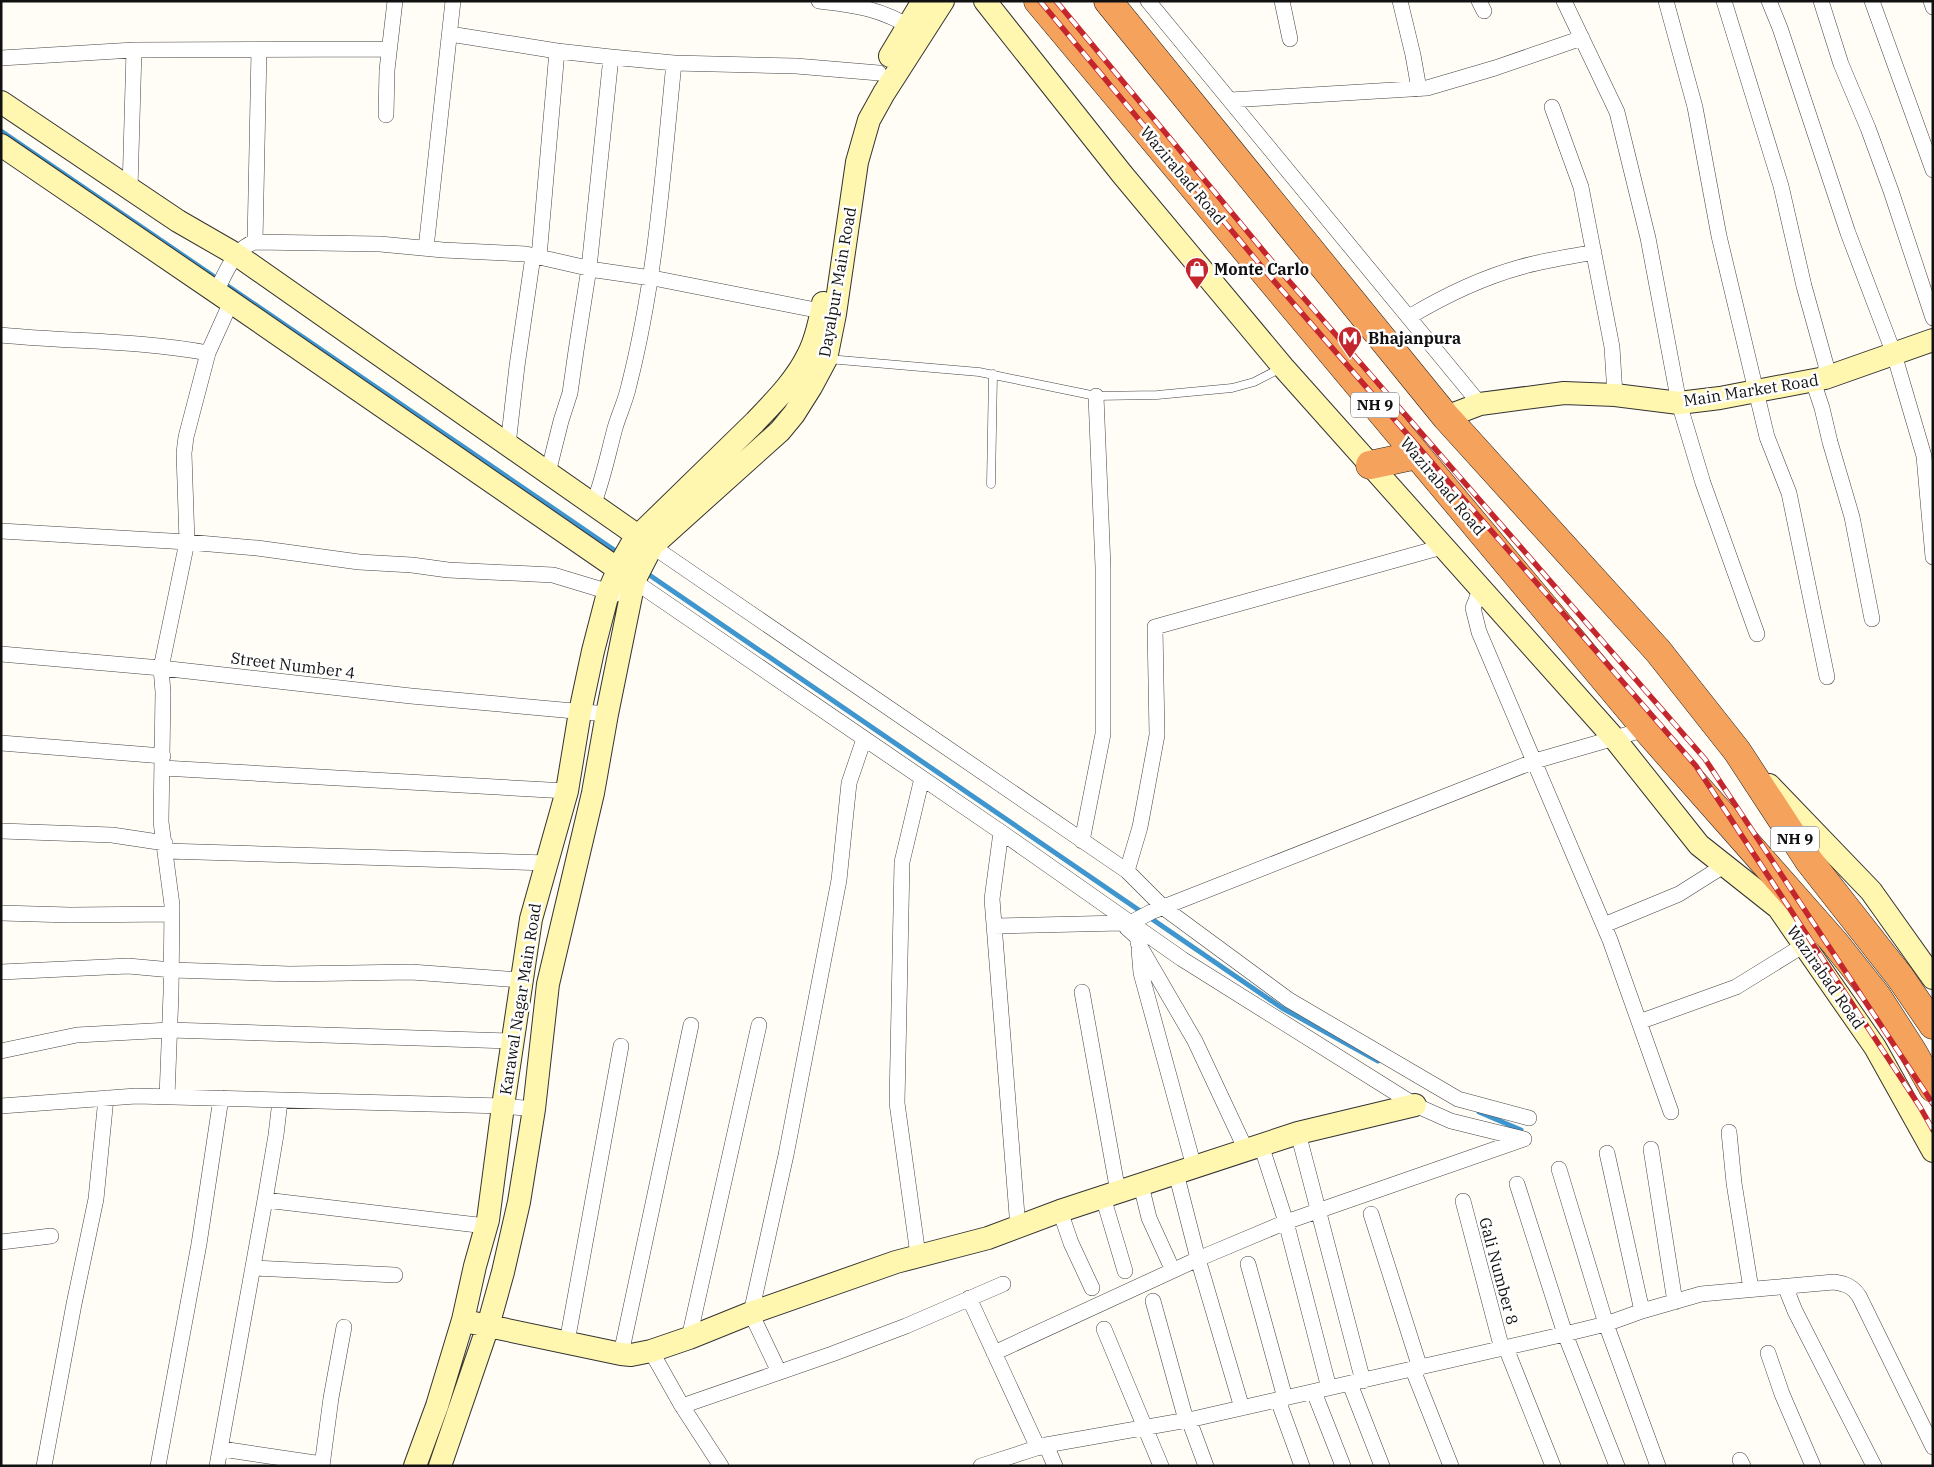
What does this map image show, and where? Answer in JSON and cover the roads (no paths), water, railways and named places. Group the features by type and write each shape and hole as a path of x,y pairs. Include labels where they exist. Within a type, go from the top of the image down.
{"highway":[{"name":"Wazirabad Road","path":"1038,1 1646,729 1835,943 1877,996 1913,1052 1933,1088"},
{"name":"NH 9","path":"1108,1 1446,417 1658,651 1737,752 1809,861 1859,922 1933,1025"},
{"path":"1370,465 1417,455"}],"street":[{"path":"386,115 389,49 395,1"},
{"path":"426,248 453,1"},
{"path":"819,1 874,9 916,30"},
{"name":"Dayalpur Main Road","path":"643,543 773,403 809,355 828,312 857,162 869,120 916,30 923,1"},
{"name":"Dayalpur Main Road","path":"643,543 780,431 794,414 811,387 826,359 828,312 844,159 856,115 879,73 942,1"},
{"path":"985,1 1122,174 1283,367 1614,738 1699,845 1776,906"},
{"path":"1148,1 1480,404"},
{"path":"1282,1 1290,39"},
{"path":"1400,1 1419,89"},
{"path":"1564,1 1617,112 1648,238 1679,403 1703,483 1757,634"},
{"path":"1666,1 1694,107 1719,236 1767,437 1789,493 1827,677"},
{"path":"1724,1 1781,186 1804,286 1826,365 1819,379 1822,408 1852,517 1872,619"},
{"path":"1769,1 1780,28 1848,234 1894,354 1924,456 1933,557"},
{"path":"1821,1 1841,64 1868,128 1891,191 1933,318"},
{"path":"1872,1 1933,170"},
{"path":"1931,1 1933,7"},
{"path":"450,34 557,51 674,63 796,66 879,73"},
{"path":"1230,100 1427,88 1495,68 1582,38"},
{"path":"1,58 134,50 389,49"},
{"path":"130,189 134,50"},
{"path":"255,242 259,50"},
{"path":"508,445 517,366 536,257 557,51"},
{"path":"548,473 570,393 589,268 611,57"},
{"path":"593,505 629,386 650,278 659,223 674,63"},
{"path":"1,102 508,445 643,543 1127,871 1158,910 1289,1000 1450,1094 1465,1101 1529,1118"},
{"path":"1552,107 1580,186 1612,346 1615,395"},
{"path":"1,146 222,293 1182,960 1415,1105 1451,1121 1524,1139 1286,1222 1198,1259 994,1353"},
{"path":"167,1097 172,970 172,914 162,822 162,668 187,542 184,454 186,437 222,293 233,260 247,244 255,242 362,243 536,257 828,312"},
{"path":"1408,317 1470,285 1522,266 1594,252"},
{"path":"1,334 43,339 148,344 208,353"},
{"name":"Main Market Road","path":"1446,417 1480,404 1564,393 1615,395 1679,403 1757,392 1819,379 1933,340"},
{"path":"1082,841 1103,734 1103,566 1096,396"},
{"path":"1,531 187,542 257,548 448,570 553,575 608,593"},
{"name":"Karawal Nagar Main Road","path":"440,1466 488,1326 519,1202 534,1109 548,984 593,793 626,622 629,576 643,543"},
{"path":"1127,871 1140,827 1151,774 1156,735 1154,627 1442,547"},
{"name":"Karawal Nagar Main Road","path":"422,1463 463,1320 486,1226 531,919 567,791 580,712 593,651 608,593 629,576"},
{"path":"1480,590 1474,608 1477,626 1604,925 1671,1112"},
{"name":"Street Number 4","path":"1,654 162,668 411,696 607,714"},
{"path":"994,926 1128,922 1534,761 1646,729"},
{"path":"779,1372 751,1313 786,1154 839,880 849,783 864,740"},
{"path":"1,743 163,762 567,791"},
{"path":"1737,752 1871,891 1933,978"},
{"path":"918,1255 897,1103 902,862 922,778"},
{"name":"Wazirabad Road","path":"1714,807 1776,906 1876,1047 1933,1151"},
{"path":"1,832 112,835 166,847 546,863"},
{"path":"1000,832 992,899 1018,1228"},
{"path":"1604,925 1679,894 1725,865"},
{"path":"1,913 70,915 172,914"},
{"path":"1128,922 1253,1148 1286,1222 1329,1388"},
{"path":"1138,943 1141,973 1185,1170 1198,1259 1242,1408"},
{"path":"1639,1022 1736,988 1804,945"},
{"path":"1,972 128,966 172,970 290,974 411,972 521,980"},
{"path":"1082,992 1110,1194 1125,1271"},
{"path":"689,1338 759,1025"},
{"path":"621,1354 691,1026"},
{"path":"1,1051 77,1035 170,1030 512,1041"},
{"path":"567,1342 621,1046"},
{"path":"1,1106 136,1096 503,1106 534,1109"},
{"path":"44,1466 74,1304 96,1199 106,1098"},
{"path":"158,1466 199,1244 221,1098"},
{"path":"217,1466 222,1449 254,1268 280,1101"},
{"path":"463,1320 621,1354 631,1355 651,1351 751,1313 918,1255 988,1238 1110,1194 1298,1133 1415,1105"},
{"path":"1729,1132 1734,1183 1751,1289"},
{"path":"1298,1133 1318,1211 1356,1382 1382,1466"},
{"path":"1651,1149 1675,1302"},
{"path":"1606,1154 1642,1311"},
{"path":"1559,1169 1606,1324 1658,1466"},
{"path":"1517,1184 1566,1334 1617,1466"},
{"path":"1141,1185 1149,1218 1170,1262"},
{"path":"265,1200 486,1226"},
{"name":"Gali Number 8","path":"1463,1201 1504,1349 1552,1466"},
{"path":"1060,1211 1071,1242 1092,1288"},
{"path":"1371,1214 1416,1369 1451,1466"},
{"path":"1,1242 51,1236"},
{"path":"1248,1264 1281,1399 1302,1466"},
{"path":"254,1268 395,1274"},
{"path":"982,1466 1042,1447 1188,1420 1504,1349 1606,1324 1642,1311 1701,1294 1834,1282 1853,1288 1859,1296 1933,1448"},
{"path":"682,1406 906,1326 1003,1284"},
{"path":"1786,1286 1795,1311 1874,1466"},
{"path":"969,1298 994,1353 1042,1447 1055,1466"},
{"path":"1153,1301 1188,1420 1206,1466"},
{"path":"222,1449 322,1465 331,1398 344,1327"},
{"path":"1104,1329 1161,1466"},
{"path":"651,1351 682,1406 721,1466"},
{"path":"1768,1353 1782,1394 1813,1466"},
{"path":"1314,1392 1343,1466"}],"lane":[{"path":"826,359 993,374 1096,396 1157,395 1232,388 1254,382 1283,367"},
{"path":"991,484 993,374"}],"waterway":[{"path":"1,131 620,554"},
{"path":"645,572 1282,1008 1378,1061"},
{"path":"1479,1112 1521,1130"}],"railway":[{"path":"1040,1 1267,273 1696,766 1920,1107 1933,1130"},
{"path":"1056,1 1276,266 1705,759 1933,1104"}],"place":[{"name":"Monte Carlo","path":"1197,290"},
{"name":"Bhajanpura","path":"1350,359"}]}
